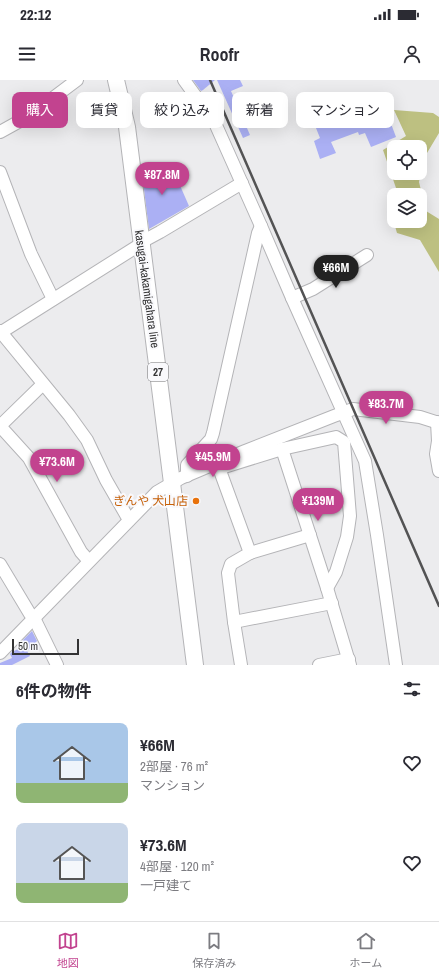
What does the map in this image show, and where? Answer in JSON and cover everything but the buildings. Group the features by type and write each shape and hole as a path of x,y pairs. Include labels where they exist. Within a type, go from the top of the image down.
{"main road":[{"name":"kasugai-kakamigahara line","path":"116,80 127,128 195,665"}],"street":[{"path":"0,132 29,116 77,80"},
{"path":"184,80 215,124 365,461 396,665"},
{"path":"0,172 31,254 53,299"},
{"path":"129,520 106,480 87,440 69,415 0,332 141,244 147,238 160,232 242,183"},
{"path":"187,476 187,465 211,439 213,433 258,233 261,226"},
{"path":"292,298 313,289 367,255"},
{"path":"43,384 0,426 29,458 81,552 89,561"},
{"path":"218,466 245,451 353,409 420,417 438,423 436,454 439,471"},
{"path":"0,653 157,492 187,476 218,466 282,449 336,437 344,442 350,516 347,537 336,572 327,588"},
{"path":"282,449 350,662 319,665"},
{"path":"218,466 250,553"},
{"path":"241,665 228,573 231,564 250,553 310,535"},
{"path":"0,564 30,614 34,618 57,665"},
{"path":"234,622 332,603"}],"green space":[{"path":"394,110 433,113 439,117 439,133 427,153 427,140 399,140 406,136"},
{"path":"387,148 387,162 383,150"},
{"path":"393,180 419,180 420,188 396,188"},
{"path":"427,212 439,219 439,272 420,240 397,233 396,228 427,228"}],"railway":[{"path":"210,80 439,606"}],"place":[{"name":"ぎんや 犬山店","path":"196,501"}]}
